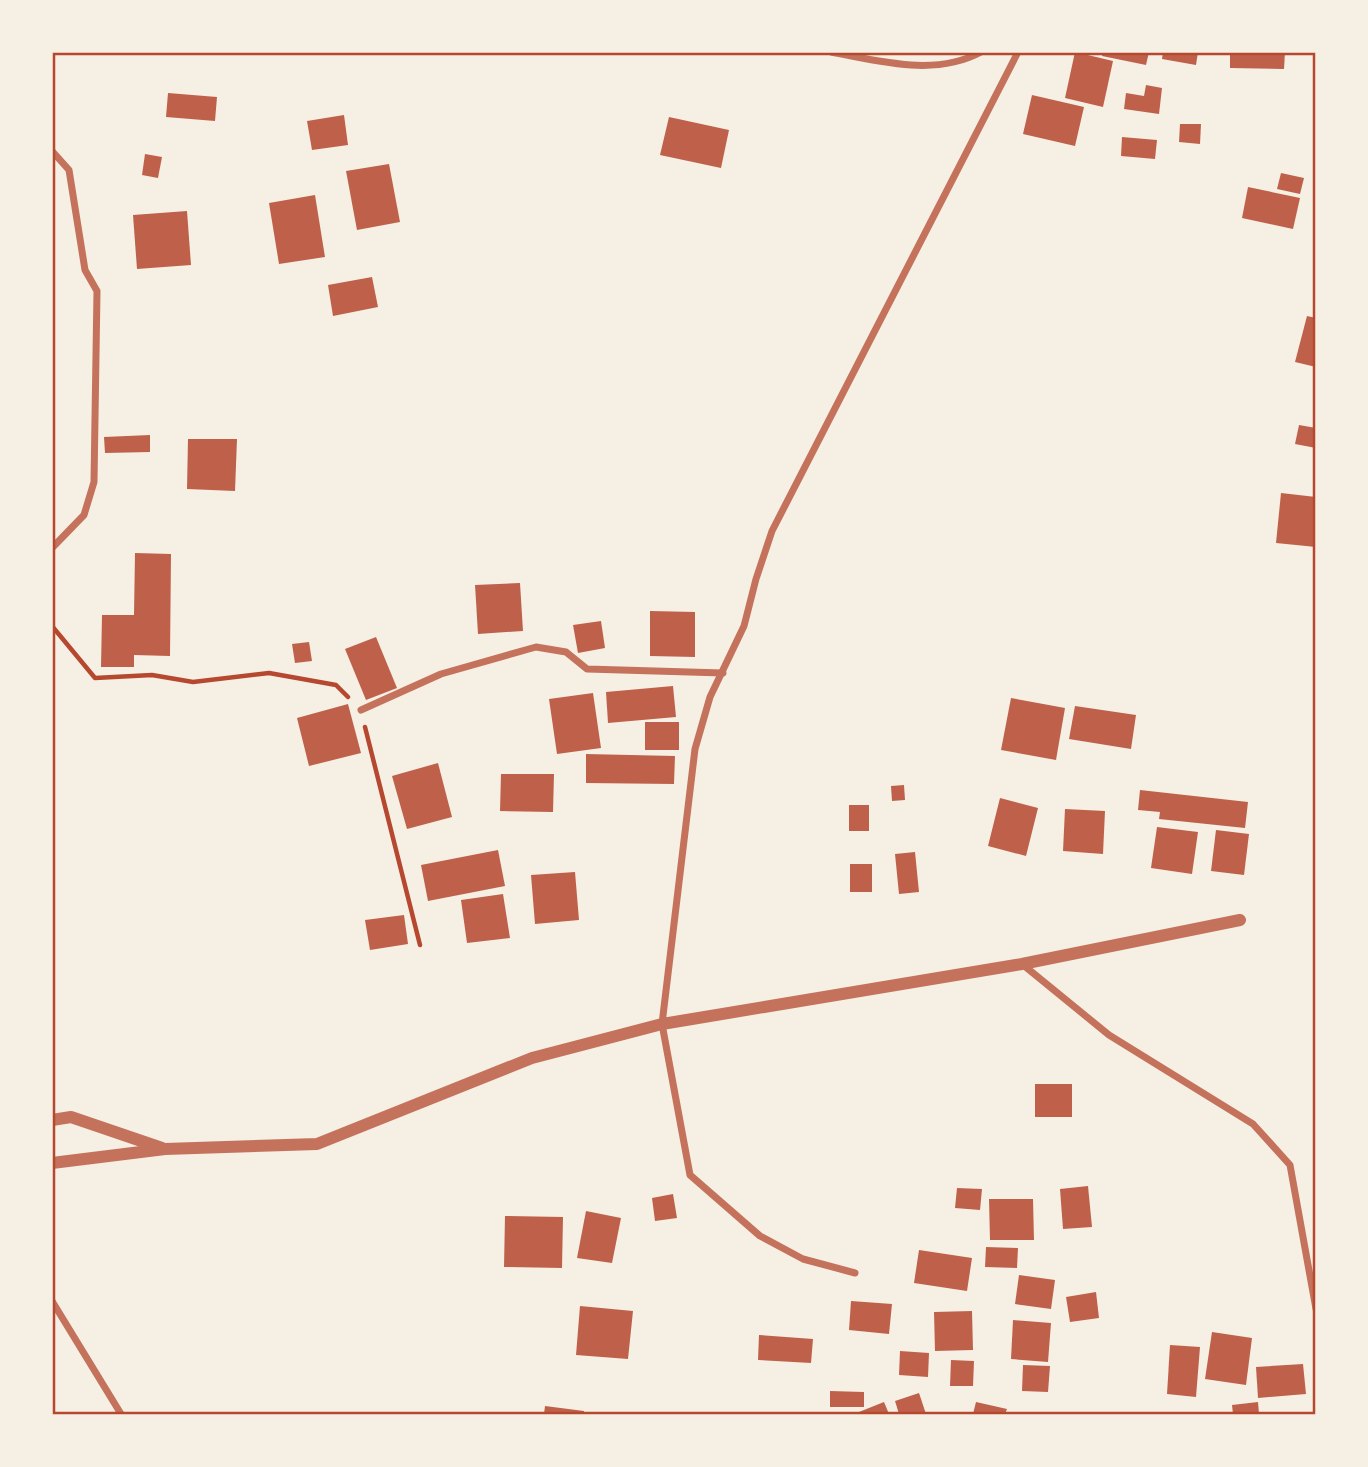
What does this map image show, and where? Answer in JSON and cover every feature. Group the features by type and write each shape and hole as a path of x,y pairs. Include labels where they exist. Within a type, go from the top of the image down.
{"street":[{"path":"831,52 930,67 952,63 981,52"},
{"path":"855,1273 803,1259 760,1236 690,1175 662,1024 695,749 710,697 744,626 772,531 1018,52"},
{"path":"52,151 69,170 85,270 97,291 94,482 84,515 52,548"},
{"path":"361,710 441,674 536,648 566,652 587,669 723,673"},
{"path":"52,1163 165,1149 317,1144 532,1058 662,1024 1022,964 1240,920"},
{"path":"1022,964 1109,1035 1253,1124 1290,1165 1315,1309"},
{"path":"52,1120 71,1118 165,1149"},
{"path":"52,1301 121,1415"}],"path":[{"path":"52,626 95,678 152,675 193,682 269,673 337,685 361,710 419,945"}],"building":[{"path":"1075,52 1113,61 1103,107 1065,98"},
{"path":"1103,52 1149,52 1146,65 1102,56"},
{"path":"1163,52 1198,52 1196,65 1162,59"},
{"path":"1230,52 1285,52 1284,69 1230,68"},
{"path":"1146,85 1162,88 1159,114 1124,109 1126,93 1144,96"},
{"path":"168,93 217,97 215,121 166,117"},
{"path":"1032,95 1084,107 1075,146 1023,134"},
{"path":"344,115 348,145 312,150 307,121"},
{"path":"669,117 729,130 721,168 660,155"},
{"path":"1180,124 1201,124 1200,144 1179,142"},
{"path":"1122,137 1157,140 1155,159 1121,156"},
{"path":"145,154 162,157 158,178 142,175"},
{"path":"389,164 400,222 357,230 346,171"},
{"path":"1281,173 1304,178 1300,194 1277,189"},
{"path":"1248,187 1300,198 1293,229 1242,218"},
{"path":"315,195 325,257 279,264 269,203"},
{"path":"187,211 191,265 137,269 133,215"},
{"path":"372,277 378,307 333,316 328,285"},
{"path":"1307,316 1316,318 1316,367 1295,362"},
{"path":"1299,425 1316,428 1316,448 1295,444"},
{"path":"150,435 150,452 105,453 104,437"},
{"path":"188,439 237,439 235,491 187,489"},
{"path":"1281,493 1316,497 1316,547 1276,543"},
{"path":"135,553 171,554 170,656 134,655 134,667 101,667 102,615 134,615"},
{"path":"520,583 523,631 478,634 475,585"},
{"path":"650,611 695,612 695,657 650,656"},
{"path":"601,621 605,648 578,653 573,625"},
{"path":"376,637 397,688 366,700 345,649"},
{"path":"309,642 312,661 295,663 292,644"},
{"path":"673,686 676,717 608,723 606,692"},
{"path":"593,693 601,748 557,754 549,699"},
{"path":"1011,698 1065,708 1056,760 1001,750"},
{"path":"348,704 361,753 309,766 297,718"},
{"path":"1075,706 1136,715 1131,749 1069,739"},
{"path":"645,722 679,722 679,750 645,750"},
{"path":"586,754 675,756 674,784 586,783"},
{"path":"438,763 452,817 407,829 392,776"},
{"path":"501,774 554,774 553,812 500,811"},
{"path":"904,785 905,800 892,801 891,786"},
{"path":"1140,790 1248,802 1245,828 1159,819 1160,812 1138,810"},
{"path":"1000,798 1038,808 1026,856 988,846"},
{"path":"849,805 869,805 869,831 849,831"},
{"path":"1065,809 1105,811 1103,854 1063,851"},
{"path":"1157,827 1198,832 1192,874 1151,868"},
{"path":"1216,830 1249,834 1244,875 1211,871"},
{"path":"498,850 505,886 428,901 421,865"},
{"path":"915,852 919,892 899,894 895,854"},
{"path":"850,864 872,864 872,892 850,892"},
{"path":"575,872 579,920 535,924 531,875"},
{"path":"503,894 510,938 467,943 461,900"},
{"path":"404,915 408,944 370,950 365,920"},
{"path":"1035,1084 1072,1084 1072,1117 1035,1117"},
{"path":"1088,1186 1092,1227 1063,1229 1060,1189"},
{"path":"957,1188 982,1189 980,1210 955,1208"},
{"path":"673,1194 677,1218 655,1221 652,1198"},
{"path":"989,1199 1033,1199 1034,1240 990,1240"},
{"path":"586,1211 621,1218 612,1263 577,1258"},
{"path":"505,1216 563,1217 562,1268 504,1267"},
{"path":"986,1247 1018,1248 1017,1268 985,1267"},
{"path":"919,1250 972,1258 967,1291 914,1283"},
{"path":"1019,1275 1055,1280 1051,1309 1015,1304"},
{"path":"1096,1292 1099,1318 1070,1322 1066,1297"},
{"path":"851,1301 892,1304 889,1334 849,1330"},
{"path":"580,1306 633,1311 628,1359 576,1355"},
{"path":"972,1311 973,1350 935,1351 934,1312"},
{"path":"1013,1320 1051,1323 1048,1362 1011,1359"},
{"path":"1212,1332 1252,1338 1246,1385 1205,1379"},
{"path":"759,1335 813,1339 811,1363 758,1360"},
{"path":"1170,1345 1200,1347 1196,1397 1167,1394"},
{"path":"900,1351 929,1353 928,1377 899,1375"},
{"path":"951,1360 974,1361 973,1386 950,1386"},
{"path":"1303,1364 1306,1394 1258,1398 1256,1367"},
{"path":"1023,1365 1050,1366 1048,1392 1022,1391"},
{"path":"830,1391 864,1392 864,1407 830,1407"},
{"path":"919,1393 926,1414 899,1414 895,1401"},
{"path":"884,1402 889,1414 854,1414"},
{"path":"976,1402 1007,1409 1005,1414 973,1414"},
{"path":"1258,1402 1259,1414 1233,1414 1232,1405"},
{"path":"545,1406 584,1411 584,1414 544,1414"}]}
